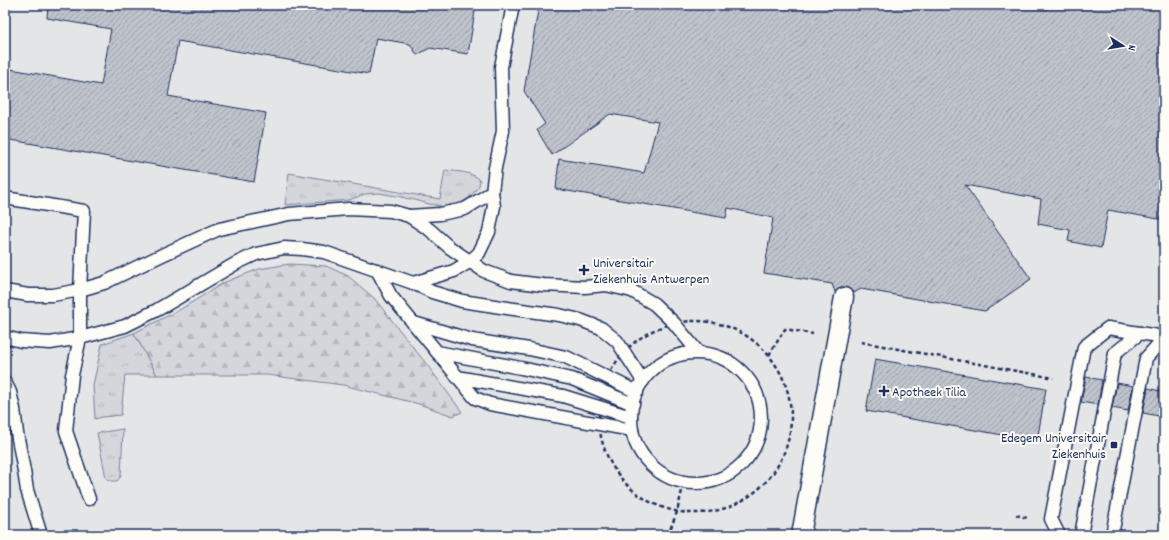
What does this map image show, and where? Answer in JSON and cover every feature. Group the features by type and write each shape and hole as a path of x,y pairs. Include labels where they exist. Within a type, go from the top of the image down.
{"street":[{"path":"801,535 844,297"}],"lane":[{"path":"412,283 454,271 469,262 479,253 489,232 494,206 492,192 495,168 503,131 501,67 513,5"},
{"path":"409,216 440,214 465,210 492,192"},
{"path":"5,198 84,211 80,290 80,338 72,375 66,431 89,499"},
{"path":"5,291 28,295 53,295 80,290 104,283 162,254 219,229 289,214 348,209 391,211 409,216 430,230 449,247 484,272 512,281 543,285 585,287 606,285 632,291 654,304 674,323 698,352"},
{"path":"5,338 21,341 50,343 80,338 125,326 156,310 235,264 256,254 284,248 302,249 324,252 377,270 432,292 462,301 559,315 580,320 601,328 617,341 623,353 643,381"},
{"path":"377,270 391,296 475,398 490,404 632,430"},
{"path":"414,324 472,340 530,349 566,357 637,392"},
{"path":"1059,535 1051,519 1084,347 1108,328 1164,338"},
{"path":"1081,535 1115,353 1140,333"},
{"path":"1112,535 1146,358 1164,338"},
{"path":"437,352 572,379 632,404"},
{"path":"698,352 711,354 734,364 752,382 761,406 761,432 751,455 732,473 709,482 684,482 660,472 642,454 632,430 632,404 643,381 661,363 685,353 698,352"},
{"path":"457,377 563,396 631,417"},
{"path":"5,382 10,392 14,409 11,431 24,471 27,490 41,535"}],"path":[{"path":"699,320 717,323 736,329 752,339 766,351 777,366 785,383 790,401 791,419 789,438 783,455 774,472 763,486 748,498 732,506 714,512 695,514 677,512 659,506 642,498 628,486 615,471 607,456 600,435 599,423 599,407 607,377 623,353 631,344 663,326 699,320"},
{"path":"769,356 785,329 1054,378"},
{"path":"668,535 677,512 684,482"}],"shaded area":[{"name":"Universitair Ziekenhuis Antwerpen","path":"5,5 1164,5 1164,535 5,535"}],"green space":[{"path":"445,170 464,172 472,175 480,180 479,186 469,198 457,205 445,207 379,193 365,194 349,200 285,205 289,173 440,199"},
{"path":"289,264 326,266 348,276 374,298 462,412 453,416 419,404 343,385 267,375 157,375 134,333 181,309 225,282 259,269"},
{"path":"134,333 157,375 125,375 121,415 95,419 93,385 102,344"},
{"path":"123,429 121,476 117,481 111,481 106,478 97,433"}],"building":[{"path":"48,5 476,5 468,54 430,48 417,55 410,44 376,38 369,74 178,41 168,96 266,113 254,182 5,139 5,68 101,85 111,29 47,18"},
{"path":"539,5 1024,5 1047,9 1047,5 1164,5 1164,220 1108,210 1101,248 1068,241 1070,230 1038,224 1041,199 965,185 1031,279 985,311 861,289 854,293 850,289 840,287 835,292 832,284 764,273 773,218 728,208 726,218 556,189 559,159 644,173 658,122 610,114 552,155 537,130 545,124 524,91"},
{"path":"875,359 1046,389 1037,441 866,411"},
{"path":"1086,377 1102,380 1098,405 1081,402"},
{"path":"1117,383 1133,386 1128,411 1112,408"},
{"path":"1148,388 1164,392 1164,417 1143,413"}],"place":[{"name":"Universitair Ziekenhuis Antwerpen","path":"584,270"},
{"name":"Apotheek Tilia","path":"884,391"},
{"name":"Edegem Universitair Ziekenhuis","path":"1114,445"}]}
